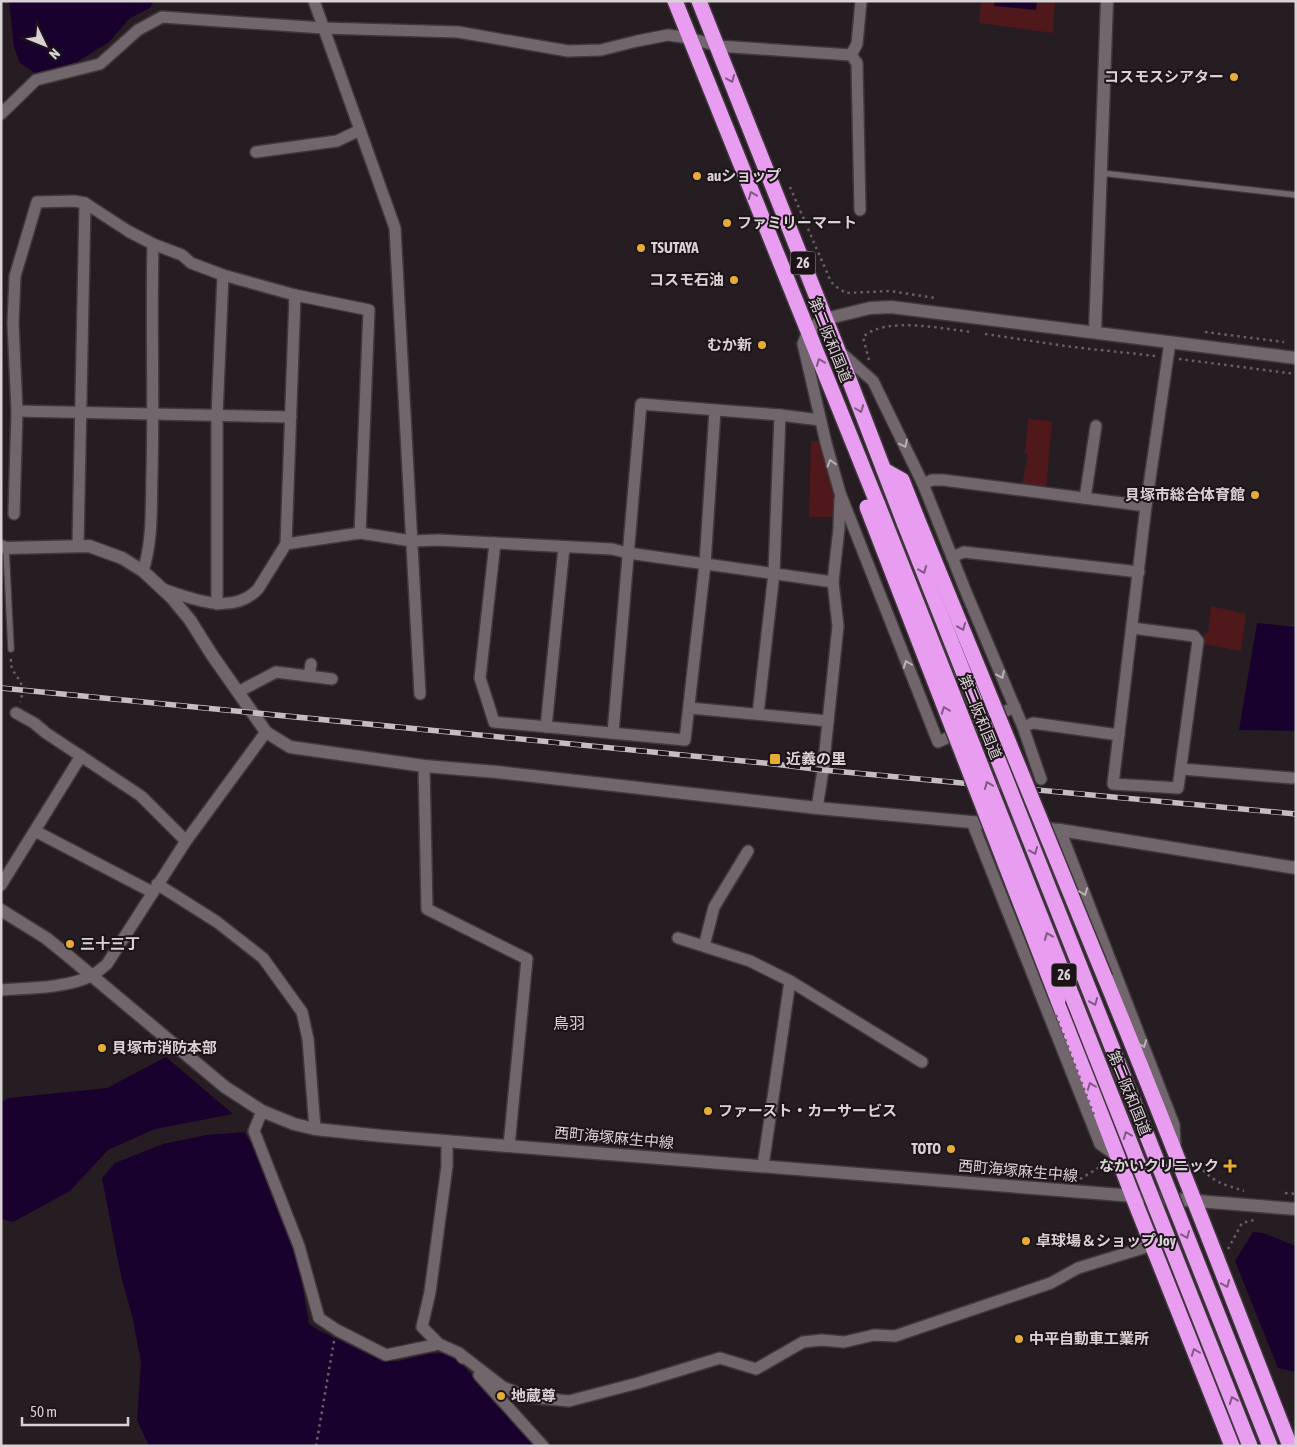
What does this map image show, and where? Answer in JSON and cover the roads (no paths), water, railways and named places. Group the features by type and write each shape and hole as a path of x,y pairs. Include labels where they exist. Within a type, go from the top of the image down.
{"highway":[{"name":"第二阪和国道","path":"675,1 844,422 872,506 1250,1446"},
{"name":"第二阪和国道","path":"699,1 884,470 911,521 1270,1446"},
{"path":"872,506 1133,1197 1232,1446"},
{"path":"911,521 1176,1150 1194,1201 1290,1446"}],"street":[{"path":"314,1 394,228 420,694"},
{"path":"851,56 857,44 861,1"},
{"path":"1095,332 1107,1"},
{"path":"1,114 36,80 100,64 138,30 162,17 323,28 458,32 568,51 601,50 668,35 689,38 718,46 851,56 857,63 860,210"},
{"path":"256,152 337,141 360,130"},
{"path":"14,514 17,411 13,324 15,276 37,202 74,201 84,203 128,231 182,256 191,263 223,275 369,310 360,533"},
{"path":"78,546 84,203"},
{"path":"143,571 150,546 153,414 151,328 153,244"},
{"path":"217,604 217,415 223,275"},
{"path":"162,589 217,604 240,601 254,594 286,544 296,294"},
{"path":"1015,707 938,742 840,492 820,420 803,344 808,331 826,319 870,308 891,307 1296,358"},
{"path":"1132,628 1194,636 1198,641 1178,788 1113,784 1146,506 1170,342"},
{"path":"837,348 873,381 923,484 1015,707 1041,779"},
{"path":"613,733 641,404 780,414 820,420"},
{"path":"495,543 480,678 494,722 685,740 705,564 715,410"},
{"path":"17,411 291,417"},
{"path":"758,714 774,573 780,414"},
{"path":"1086,498 1096,426"},
{"path":"923,484 932,480 943,480 1146,506"},
{"path":"817,808 838,626 832,582 840,528 840,492"},
{"path":"286,544 360,533 412,541 612,549 628,554 832,582"},
{"path":"4,547 89,546 122,558 143,571 190,620 266,732 290,747 424,766 506,773 817,808 1060,830 1296,868"},
{"path":"546,727 564,547"},
{"path":"952,557 964,552 1139,572"},
{"path":"309,676 311,664"},
{"path":"238,692 276,672 332,678"},
{"path":"690,708 828,721"},
{"path":"16,713 34,723 141,796 186,841"},
{"path":"1023,727 1033,724 1119,735"},
{"path":"1,990 66,983 93,976 107,964 186,841 266,732"},
{"path":"1,885 81,756"},
{"path":"424,766 426,910 527,959 509,1146"},
{"path":"1182,769 1292,778"},
{"path":"972,822 1100,1144 1119,1158"},
{"path":"1060,830 1174,1125 1176,1150"},
{"path":"35,832 155,888 217,922 263,958 302,1012 308,1039 315,1128"},
{"path":"704,946 714,907 748,850"},
{"name":"西町海塚麻生中線","path":"1,910 46,938 225,1087 262,1112 294,1124 315,1128 448,1141 1133,1197 1296,1208"},
{"path":"678,938 750,961 790,981 922,1062"},
{"path":"763,1166 790,981"},
{"path":"262,1112 254,1131 298,1246 319,1318 337,1330 386,1355 439,1344"},
{"path":"448,1141 447,1166 430,1292 422,1327 439,1344 459,1353 503,1387 528,1397 568,1401 638,1383 720,1358 756,1369 803,1342 822,1340 844,1342 874,1335 896,1336 1050,1283 1078,1268 1153,1245"},
{"path":"459,1353 543,1446"}],"lane":[{"path":"1101,173 1296,195"},
{"path":"4,547 11,648"}],"railway":[{"path":"1,688 823,770 1296,814"}],"place":[{"name":"コスモスシアター","path":"1234,77"},
{"name":"auショップ","path":"697,176"},
{"name":"ファミリーマート","path":"727,223"},
{"name":"TSUTAYA","path":"641,248"},
{"name":"コスモ石油","path":"734,280"},
{"name":"むか新","path":"762,345"},
{"name":"貝塚市総合体育館","path":"1255,495"},
{"name":"近義の里","path":"775,759"},
{"name":"三十三丁","path":"70,944"},
{"name":"貝塚市消防本部","path":"102,1048"},
{"name":"ファースト・カーサービス","path":"708,1111"},
{"name":"TOTO","path":"951,1149"},
{"name":"なかいクリニック","path":"1230,1166"},
{"name":"卓球場＆ショップ Joy","path":"1026,1241"},
{"name":"中平自動車工業所","path":"1019,1339"},
{"name":"地蔵尊","path":"501,1396"}],"district":[{"name":"鳥羽","path":"569,1023"}]}
